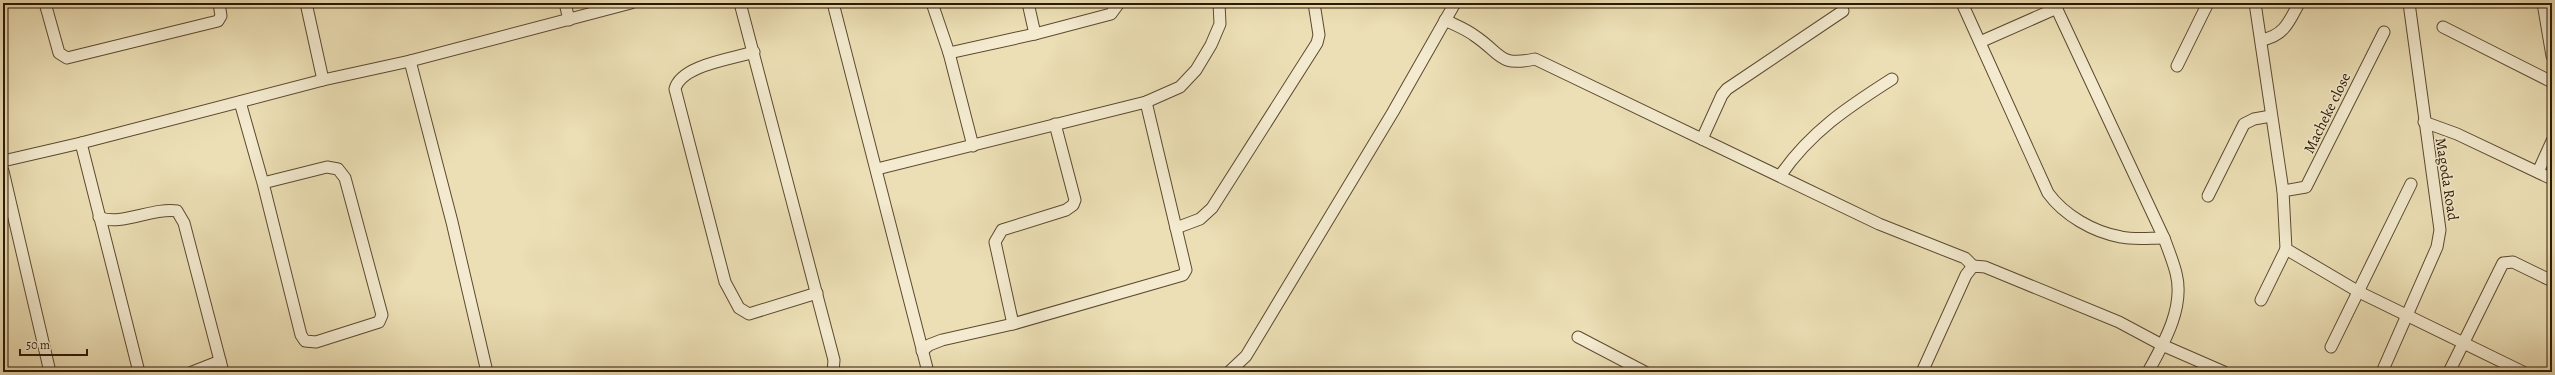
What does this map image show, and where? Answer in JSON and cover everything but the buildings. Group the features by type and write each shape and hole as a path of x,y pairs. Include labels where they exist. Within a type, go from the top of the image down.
{"street":[{"path":"45,3 59,53 67,58 218,21 221,16 219,3"},
{"path":"306,3 323,80"},
{"path":"565,3 569,20"},
{"path":"3,161 81,144 323,80 410,61 631,3"},
{"path":"740,3 834,360 833,372"},
{"path":"833,3 928,372"},
{"path":"932,3 948,53 973,146"},
{"path":"1028,3 1035,34"},
{"path":"948,53 1035,34 1111,14 1119,3"},
{"path":"876,169 1146,102 1180,87 1196,70 1211,46 1220,24 1219,3"},
{"path":"1176,228 1200,219 1212,208 1316,43 1319,35 1314,3"},
{"path":"1229,372 1246,356 1320,236 1455,3"},
{"path":"1962,3 2048,193 2059,208 2101,231 2121,237 2164,238"},
{"path":"2177,66 2208,3"},
{"path":"2255,3 2271,116 2284,191 2286,249 2260,300"},
{"path":"2261,40 2279,35 2288,25 2299,3"},
{"name":"Magoda Road","path":"2382,372 2437,247 2440,230 2408,3"},
{"path":"2545,3 2552,56"},
{"path":"1980,42 2055,6 2164,238 2176,274 2178,286 2177,307 2162,345 2148,372"},
{"path":"1702,139 1722,95 1727,90 1843,11"},
{"path":"1444,20 1475,35 1505,61 1519,62 1535,59 1880,224 1965,258 1973,266 1985,267 2119,322 2162,345 2224,372"},
{"path":"2443,27 2552,82"},
{"name":"Macheke close","path":"2284,191 2306,188 2384,32"},
{"path":"754,52 689,71 679,78 675,89 725,282 739,308 749,314 817,294"},
{"path":"410,61 452,222 487,372"},
{"path":"1780,176 1794,157 1836,115 1892,79"},
{"path":"240,102 263,182 301,335 306,341 316,342 379,322 382,315 345,178 338,169 327,167 263,182"},
{"path":"922,351 929,345 942,340 1014,324 1183,275 1186,270 1146,102"},
{"path":"2208,196 2244,124 2254,119 2271,116"},
{"path":"2424,122 2457,134 2552,179"},
{"path":"1014,324 995,242 1002,230 1066,210 1075,200 1055,124"},
{"path":"2538,172 2552,141"},
{"path":"81,144 139,372"},
{"path":"3,171 50,372"},
{"path":"2331,347 2412,184"},
{"path":"99,217 113,220 168,209 177,211 184,223 222,367 192,372"},
{"path":"2286,249 2359,292 2523,372"},
{"path":"2449,372 2503,263 2513,262 2552,281"},
{"path":"1922,372 1966,275 1973,266"},
{"path":"1578,337 1644,372"}]}
